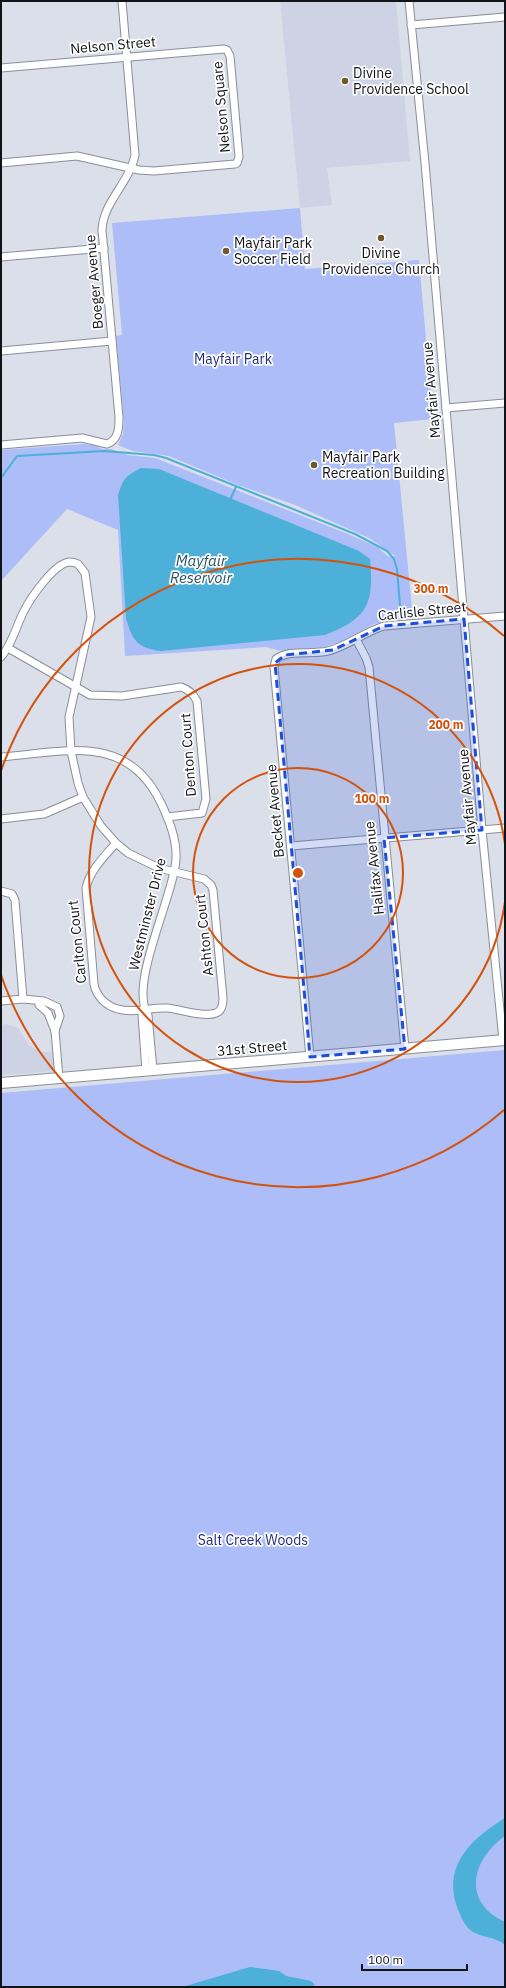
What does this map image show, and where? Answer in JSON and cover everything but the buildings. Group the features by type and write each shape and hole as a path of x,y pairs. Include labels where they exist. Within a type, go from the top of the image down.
{"main road":[{"name":"31st Street","path":"1,1083 504,1040"}],"street":[{"name":"Boeger Avenue","path":"1,445 82,438 107,444 116,436 119,422 102,230 104,218 132,168 136,149 122,1"},
{"name":"Mayfair Avenue","path":"410,1 482,830 504,1040"},
{"path":"411,25 505,17"},
{"name":"Nelson Street","path":"1,68 220,49 227,50"},
{"name":"Nelson Square","path":"132,168 154,171 237,163 239,157 230,56 227,50"},
{"path":"1,162 77,156 132,168"},
{"path":"1,257 104,248"},
{"path":"1,351 112,341"},
{"path":"446,408 505,403"},
{"name":"Ashton Court","path":"8,648 24,611 44,583 55,570 62,565 70,562 78,564 85,573 91,616 69,717 71,751 83,798 101,826 116,844 146,863 174,873 204,879 211,885 213,890 223,1004 218,1012 209,1015 167,1008 145,1009"},
{"name":"Carlisle Street","path":"276,659 285,655 332,650 356,639 368,631 384,626 505,616"},
{"name":"Halifax Avenue","path":"356,639 369,667 405,1049"},
{"path":"1,657 8,648"},
{"name":"Denton Court","path":"8,648 75,688 90,695 102,697 122,696 181,688 189,690 193,694 197,701 206,798 202,813 167,817"},
{"name":"Becket Avenue","path":"276,659 274,668 310,1057"},
{"name":"Westminster Drive","path":"1,757 71,751 100,752 122,759 138,770 150,784 167,817 174,843 176,858 166,905 148,961 144,987 145,1009 148,1014 150,1070"},
{"path":"1,819 44,814 83,798"},
{"path":"291,846 505,828"},
{"name":"Carlton Court","path":"116,844 95,868 87,882 86,888 95,988 106,1004 119,1010 145,1009"},
{"path":"1,891 12,894 15,900 24,999"},
{"path":"1,1001 24,999 51,1003 58,1009 60,1016 55,1031"},
{"path":"39,1001 40,1005 48,1013 55,1031 59,1078"}],"highlighted area":[{"path":"464,619 482,830 384,838 405,1049 310,1057 275,663 285,655 333,650 384,626"}],"shaded area":[{"name":"Divine Providence School","path":"280,1 396,1 410,161 327,168 332,205 300,208"},
{"path":"7,1024 18,1028 29,1045 35,1049 41,1052 56,1052 57,1071 1,1075 1,1025"}],"green space":[{"name":"Mayfair Park","path":"300,208 305,269 419,260 433,419 394,423 413,619 387,621 374,624 343,641 324,647 281,651 266,647 125,656 118,530 67,509 1,581 1,450 84,444 94,445 102,449 111,449 128,455 155,458 348,534 377,547 389,557 395,556 369,538 295,505 238,485 169,456 133,451 118,445 123,434 124,421 116,336 122,335 112,223"},
{"name":"Salt Creek Woods","path":"505,1050 505,1987 1,1987 1,1093"}],"water":[{"name":"Mayfair Reservoir","path":"141,468 159,469 359,551 370,559 371,587 365,608 351,622 325,635 161,651 146,648 141,645 133,637 126,618 118,495 126,478"},
{"path":"505,1818 505,1836 493,1846 485,1857 479,1868 476,1880 477,1892 482,1904 491,1914 505,1922 505,1945 497,1940 477,1934 467,1927 458,1910 453,1889 454,1876 464,1853 482,1834"},
{"path":"250,1967 279,1971 302,1987 182,1987"}],"waterway":[{"path":"1,478 17,456 104,451 154,455 166,458 355,534 387,551 394,559 397,569 401,618"},
{"path":"230,500 236,487"},
{"path":"282,1982 308,1987"}],"place":[{"name":"Divine Providence School","path":"345,81"},
{"name":"Divine Providence Church","path":"381,238"},
{"name":"Mayfair Park Soccer Field","path":"226,251"},
{"name":"Mayfair Park Recreation Building","path":"314,465"}]}
